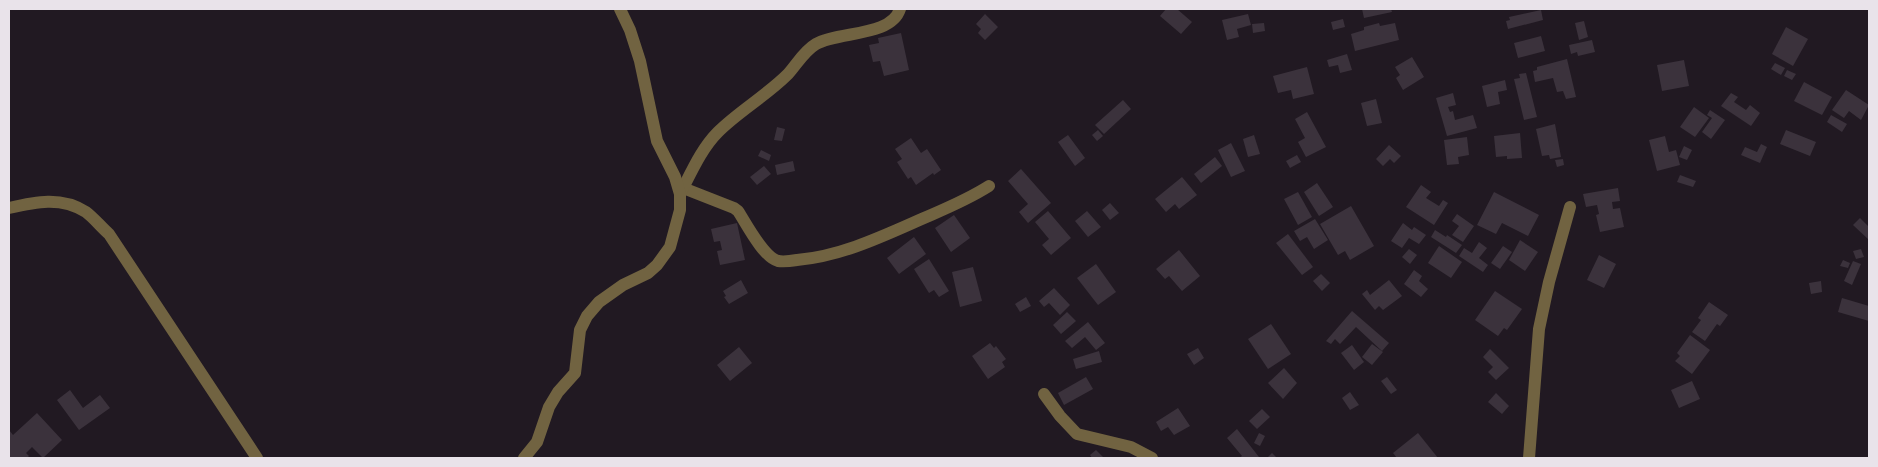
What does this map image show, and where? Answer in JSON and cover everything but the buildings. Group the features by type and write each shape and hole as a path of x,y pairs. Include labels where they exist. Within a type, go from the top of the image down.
{"street":[{"path":"620,9 630,30 640,61 657,141 682,191 734,208 738,211 764,250 777,261 818,258 870,242 967,200 989,186"},
{"path":"524,458 537,442 549,407 558,392 574,373 580,330 587,316 599,302 623,285 648,272 664,256 670,247 680,210 682,191 703,152 718,132 788,74 809,49 834,38 885,26 898,16 900,9"},
{"path":"9,208 37,201 60,201 86,212 109,234 257,458"},
{"path":"1529,458 1539,329 1549,282 1570,207"},
{"path":"1044,394 1060,416 1077,434 1131,447 1152,458"}]}
